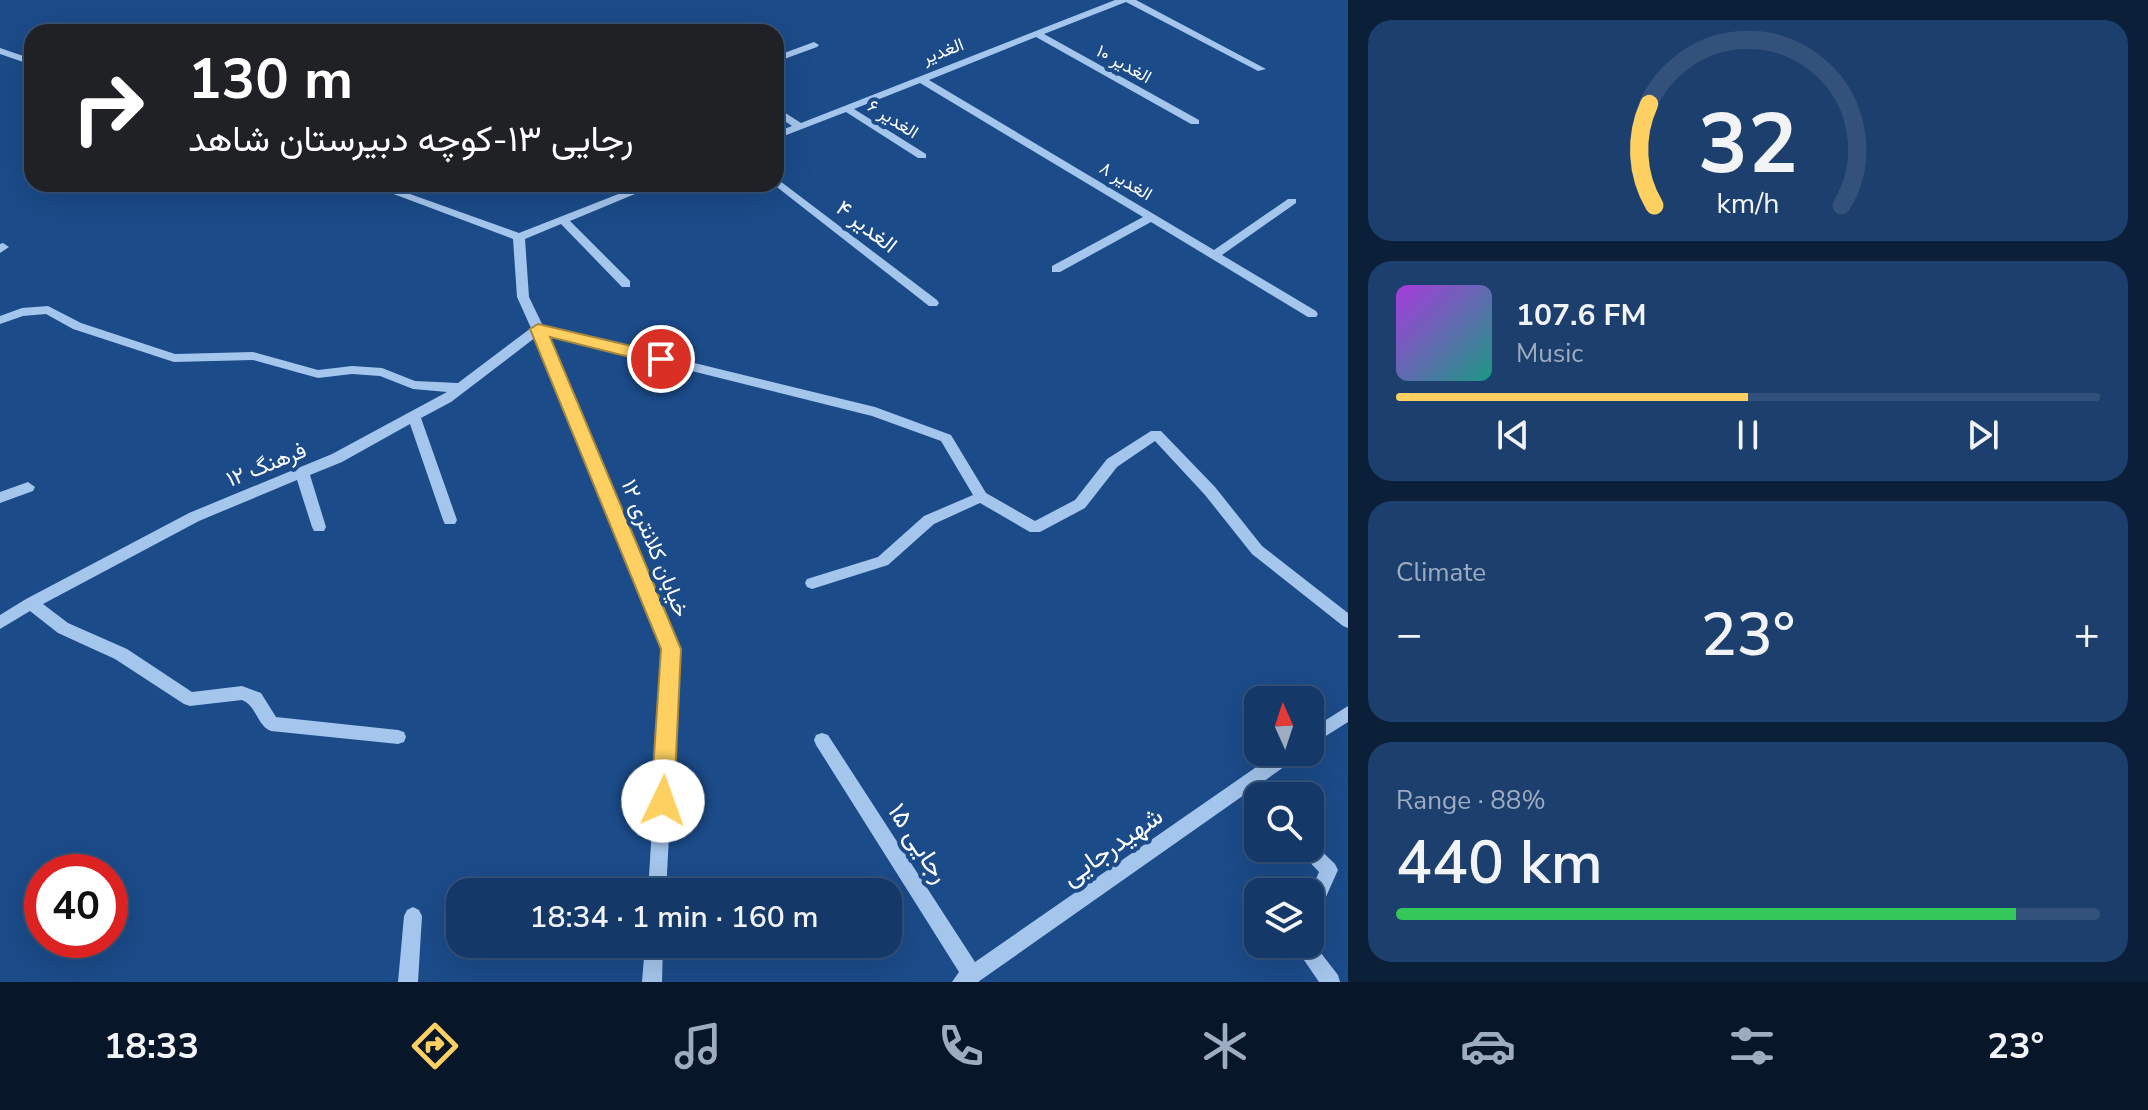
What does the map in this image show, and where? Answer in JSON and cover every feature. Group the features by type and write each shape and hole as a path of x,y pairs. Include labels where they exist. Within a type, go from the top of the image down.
{"street":[{"name":"الغدیر","path":"784,133 1123,0"},
{"path":"1129,0 1261,69"},
{"name":"الغدیر ۱۰","path":"1037,34 1195,122"},
{"path":"784,56 814,45"},
{"path":"0,51 24,59"},
{"path":"0,60 14,56"},
{"name":"الغدیر ۸","path":"921,79 1312,314"},
{"name":"الغدیر ۶","path":"846,108 922,156"},
{"path":"784,116 800,127"},
{"name":"الغدیر ۴","path":"784,187 933,303"},
{"path":"394,192 519,237 634,192"},
{"path":"1214,255 1292,201"},
{"path":"1056,269 1151,217"},
{"path":"563,220 626,284"},
{"name":"خیابان کلانتری ۱۲","path":"519,237 523,297 671,649 658,878"},
{"path":"0,320 22,312 48,310 77,326 174,358 253,356 318,374 352,370 382,372 413,385 460,388"},
{"path":"538,329 875,412 946,438 981,497 1035,528 1080,504 1112,463 1156,434 1210,491 1257,550 1348,622"},
{"name":"فرهنگ ۱۲","path":"0,623 31,603 194,517 337,458 414,416 460,388 538,329"},
{"path":"414,416 450,520"},
{"path":"302,473 319,527"},
{"path":"0,498 28,487"},
{"path":"812,583 883,561 929,520 981,497"},
{"path":"31,603 63,628 121,654 190,699 242,693 255,698 271,724 398,737"},
{"path":"1324,729 1348,713"},
{"name":"رجایی ۱۵","path":"822,740 967,978"},
{"name":"شهیدرجایی","path":"1261,782 1278,766"},
{"name":"شهیدرجایی","path":"967,978 1244,796"},
{"path":"1321,862 1329,870 1324,881"},
{"path":"408,982 413,916"},
{"path":"652,982 653,958"},
{"path":"1313,958 1331,982"}],"route":[{"path":"661,359 538,329 671,649 663,801"}]}
